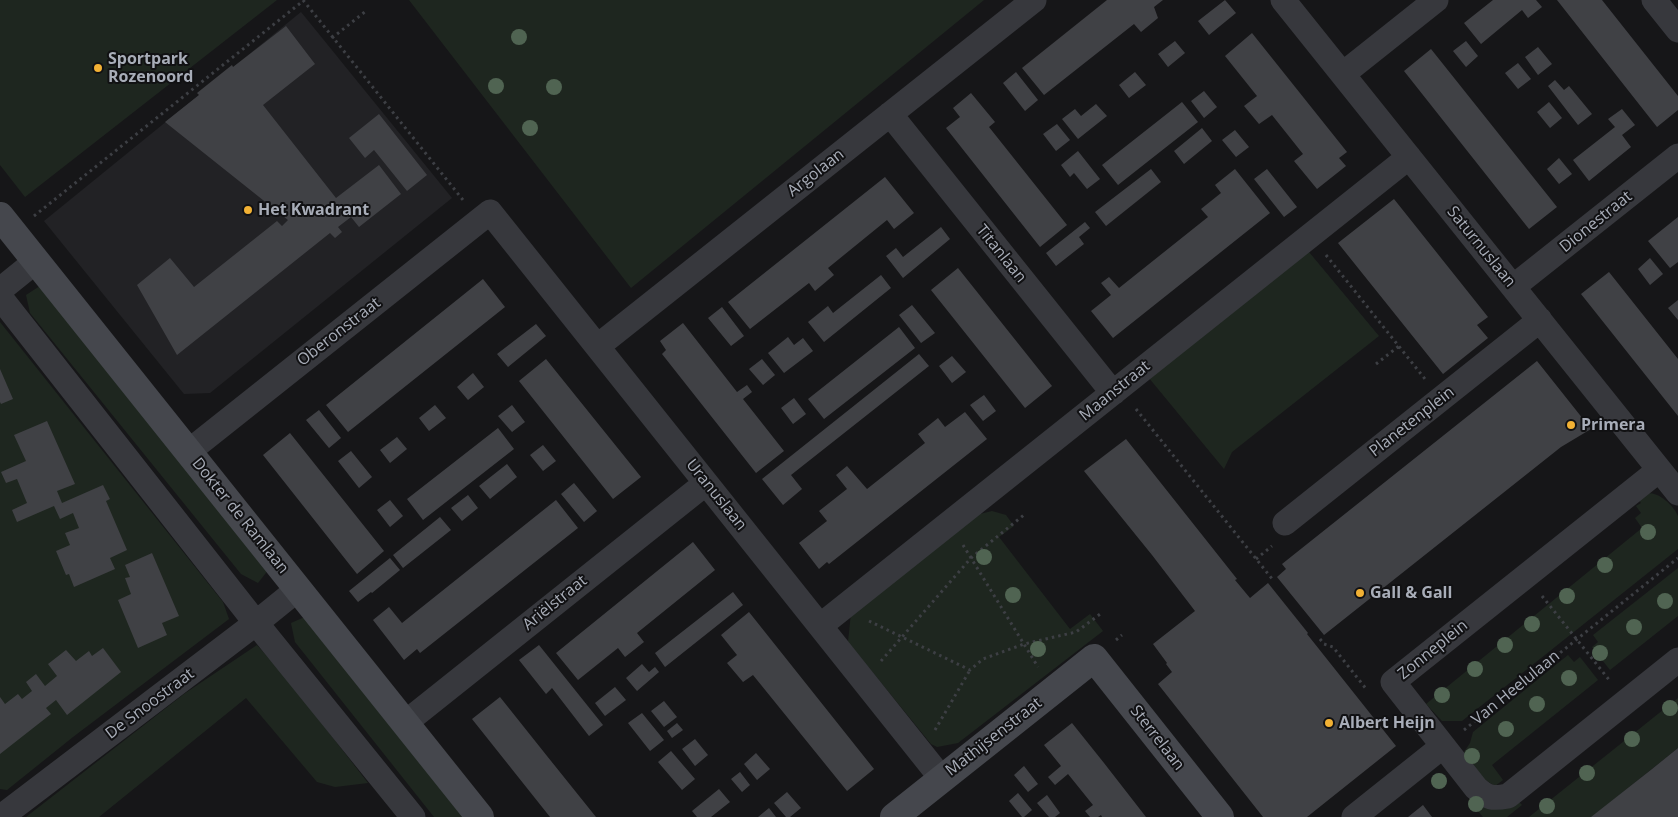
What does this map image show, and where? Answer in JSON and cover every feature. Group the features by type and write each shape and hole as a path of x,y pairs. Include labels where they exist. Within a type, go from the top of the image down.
{"street":[{"name":"Argolaan","path":"598,346 1034,0"},
{"name":"Saturnuslaan","path":"1283,0 1678,493"},
{"path":"1342,74 1436,0"},
{"path":"1654,0 1678,30"},
{"name":"Titanlaan","path":"890,114 1113,393"},
{"name":"Dionestraat","path":"1513,288 1678,156"},
{"name":"Maanstraat","path":"820,626 1409,157"},
{"name":"Uranuslaan","path":"485,216 598,346 942,779"},
{"name":"Oberonstraat","path":"188,452 485,216"},
{"name":"Dokter de Ramlaan","path":"6,224 480,817"},
{"path":"0,290 36,261"},
{"path":"0,298 256,623 413,817"},
{"name":"Planetenplein","path":"1285,523 1540,320"},
{"name":"Zonneplein","path":"1659,470 1393,682 1476,788 1494,799 1508,796 1678,660"},
{"name":"Ariëlstraat","path":"405,723 706,483"},
{"name":"De Snoostraat","path":"1,817 298,589"},
{"name":"Mathijsenstraat","path":"894,817 1094,658"},
{"name":"Sterrelaan","path":"1094,658 1220,817"},
{"path":"1354,817 1443,746"}],"path":[{"path":"6,224 303,1 332,38 485,216"},
{"path":"332,38 366,11"},
{"path":"1310,236 1441,400"},
{"path":"1376,364 1399,346"},
{"path":"1113,393 1134,407 1273,580"},
{"path":"864,680 971,558 1025,514"},
{"path":"950,523 1053,691"},
{"name":"Van Heelulaan","path":"1443,746 1678,558"},
{"path":"1526,576 1626,702"},
{"path":"843,608 970,670"},
{"path":"919,750 929,741 970,670 982,659 1024,644 1076,632 1103,612"},
{"path":"1320,639 1324,644 1334,648 1374,698 1393,682"}],"shaded area":[{"path":"0,0 277,0 25,197 0,165"},
{"path":"409,0 984,0 631,288"},
{"name":"Het Kwadrant","path":"301,12 452,198 210,393 184,394 44,221"},
{"path":"1304,246 1379,336 1232,452 1224,469 1144,372"},
{"path":"43,284 269,569 258,583 241,574 30,313 26,295"},
{"path":"0,322 223,602 229,619 73,737 7,790 0,789"},
{"path":"1648,493 1666,500 1678,516 1678,549 1462,721 1442,721 1426,704 1642,528 1635,518 1641,513 1636,506 1641,503 1637,498"},
{"path":"992,511 1006,515 1014,526 999,537 1070,629 1090,614 1103,631 958,743 937,747 931,744 848,642 851,613 976,515"},
{"path":"1678,568 1678,616 1610,670 1592,647 1598,642 1593,635"},
{"path":"307,616 467,817 434,817 295,642 291,623"},
{"path":"257,645 289,681 368,783 335,787 317,782 246,698 99,817 26,817 184,694"},
{"path":"1568,655 1574,662 1580,657 1598,680 1492,765 1503,780 1495,786 1484,779 1464,752 1470,743 1473,732"},
{"path":"1678,698 1678,748 1592,817 1529,817"},
{"path":"1475,801 1518,801 1522,805 1507,817 1483,817 1472,804"}],"building":[{"path":"1107,0 1163,0 1154,7 1158,18 1141,32 1134,24 1044,95 1022,68"},
{"path":"1225,0 1236,13 1209,35 1198,21"},
{"path":"1493,0 1536,0 1542,7 1528,18 1522,10 1481,44 1464,23"},
{"path":"1557,0 1602,0 1678,96 1678,110 1657,127"},
{"path":"286,26 315,64 263,105 336,198 379,165 401,194 359,227 351,217 338,227 342,232 335,238 330,233 177,355 137,285 170,258 194,287 277,221 282,226 288,220 165,122 232,65 233,67"},
{"path":"1252,33 1347,152 1339,158 1346,166 1317,189 1294,161 1303,154 1272,115 1259,124 1244,106 1257,96 1225,56"},
{"path":"1175,41 1185,53 1168,67 1158,54"},
{"path":"1466,41 1478,56 1466,67 1453,51"},
{"path":"1538,47 1552,64 1538,75 1525,57"},
{"path":"1431,49 1557,207 1529,229 1404,71"},
{"path":"1518,63 1531,79 1518,89 1505,73"},
{"path":"1016,72 1038,100 1025,111 1003,83"},
{"path":"1135,72 1146,85 1129,98 1119,85"},
{"path":"1555,80 1564,90 1569,86 1592,114 1578,125 1548,86"},
{"path":"1204,91 1217,107 1204,118 1191,101"},
{"path":"971,93 995,122 989,127 1067,225 1040,247 946,128 960,117 953,108"},
{"path":"1182,102 1198,122 1118,185 1102,165"},
{"path":"1549,102 1562,118 1550,128 1537,112"},
{"path":"1096,104 1107,116 1078,139 1062,119 1075,109 1081,116"},
{"path":"1622,109 1635,125 1622,135 1631,147 1589,181 1573,160 1615,127 1608,119"},
{"path":"379,114 427,175 407,191 374,150 365,158 349,138"},
{"path":"1057,124 1070,140 1056,151 1043,134"},
{"path":"1202,128 1212,141 1184,164 1174,151"},
{"path":"1235,130 1249,147 1236,157 1222,140"},
{"path":"1078,151 1100,179 1087,189 1074,173 1070,177 1061,165"},
{"path":"1559,158 1572,174 1559,184 1547,169"},
{"path":"1151,169 1161,182 1106,226 1095,212"},
{"path":"1235,169 1270,213 1113,338 1091,311 1111,295 1101,283 1109,277 1119,288 1208,217 1201,209 1221,193 1215,185"},
{"path":"1267,169 1297,207 1284,217 1254,179"},
{"path":"885,177 914,213 894,229 887,220 828,268 834,275 815,291 809,283 750,329 728,302"},
{"path":"1394,199 1488,317 1477,325 1488,338 1443,374 1338,243"},
{"path":"1678,217 1678,262 1670,268 1648,241"},
{"path":"1085,222 1090,228 1079,237 1084,244 1056,266 1046,253"},
{"path":"941,227 950,239 903,278 886,256 896,248 903,257"},
{"path":"1650,258 1663,274 1650,285 1638,269"},
{"path":"958,268 1052,386 1025,408 931,290"},
{"path":"1609,272 1678,359 1678,416 1581,294"},
{"path":"881,275 891,288 824,342 808,322 828,306 833,313"},
{"path":"483,279 505,307 348,432 326,405"},
{"path":"1678,300 1678,320 1668,308"},
{"path":"912,305 935,333 921,343 899,315"},
{"path":"722,307 744,336 731,346 708,318"},
{"path":"683,323 737,392 747,385 752,392 743,399 784,451 756,473 662,354 666,350 660,341"},
{"path":"536,324 546,336 508,367 497,354"},
{"path":"899,327 915,348 824,419 808,399"},
{"path":"788,337 794,345 803,338 813,351 784,373 768,353"},
{"path":"919,354 929,366 791,475 802,489 783,505 762,479"},
{"path":"952,356 966,372 952,383 939,366"},
{"path":"546,359 641,477 613,499 519,381"},
{"path":"762,359 775,375 763,385 749,369"},
{"path":"1537,361 1591,429 1561,447 1324,635 1277,577 1286,569 1282,564"},
{"path":"0,369 13,399 1,404 0,402"},
{"path":"473,373 484,387 468,400 457,387"},
{"path":"984,395 996,411 983,421 970,405"},
{"path":"794,398 806,414 793,424 781,408"},
{"path":"435,405 446,418 429,431 419,418"},
{"path":"512,405 525,422 512,432 498,416"},
{"path":"319,410 341,438 329,448 306,420"},
{"path":"965,412 987,439 829,564 827,562 819,569 799,543 827,521 819,511 847,489 836,475 847,466 867,489 925,443 918,434 938,418 945,427"},
{"path":"47,421 75,484 57,491 62,503 103,485 110,499 106,501 127,550 110,558 115,569 74,587 69,574 66,575 56,551 70,545 65,533 79,528 73,513 60,519 54,506 17,522 12,510 27,503 17,479 6,483 1,472 26,461 14,435"},
{"path":"498,428 514,449 423,520 407,499"},
{"path":"290,433 384,551 357,574 263,455"},
{"path":"397,437 407,449 390,463 380,450"},
{"path":"1126,439 1250,598 1268,583 1396,746 1307,817 1263,817 1158,684 1172,672 1153,644 1195,611 1084,471"},
{"path":"543,445 556,461 543,471 530,455"},
{"path":"351,451 372,477 359,488 338,461"},
{"path":"507,464 517,477 490,499 479,486"},
{"path":"574,483 597,511 584,522 561,494"},
{"path":"468,495 478,508 462,521 451,508"},
{"path":"390,500 403,516 390,527 377,510"},
{"path":"556,500 578,528 420,653 417,649 404,660 373,620 389,607 402,623"},
{"path":"440,517 451,530 403,568 393,555"},
{"path":"693,542 715,570 637,633 644,642 625,657 618,648 578,680 556,653"},
{"path":"152,553 179,616 162,623 167,635 138,648 118,600 131,594 125,578 130,577 125,565"},
{"path":"390,558 400,570 358,602 349,591"},
{"path":"733,592 743,605 665,667 655,653"},
{"path":"749,612 874,769 847,791 753,675 743,682 727,663 737,655 721,635"},
{"path":"539,645 603,725 589,736 552,688 546,694 519,660"},
{"path":"103,648 121,672 67,715 56,700 46,708 51,714 0,754 0,697 5,704 18,694 22,699 32,691 26,682 36,674 45,686 57,676 48,664 66,650 76,661 89,651 92,656"},
{"path":"642,664 649,672 655,667 659,672 637,691 626,678"},
{"path":"615,687 626,700 605,716 595,703"},
{"path":"500,697 596,817 550,817 472,719"},
{"path":"664,701 677,717 664,727 651,711"},
{"path":"642,713 664,740 650,751 628,723"},
{"path":"677,723 683,730 672,738 667,731"},
{"path":"1072,723 1146,817 1102,817 1101,815 1090,817 1085,811 1093,805 1068,774 1055,785 1048,777 1061,766 1044,745"},
{"path":"695,739 708,755 695,766 682,749"},
{"path":"1678,748 1678,817 1591,817 1652,769"},
{"path":"671,751 695,779 682,790 658,762"},
{"path":"756,753 770,769 757,780 744,764"},
{"path":"1024,766 1038,784 1028,792 1014,775"},
{"path":"740,772 750,785 742,792 731,779"},
{"path":"719,789 730,802 711,817 697,817 692,811"},
{"path":"787,792 801,808 790,817 786,817 774,803"},
{"path":"1018,793 1032,810 1024,817 1009,801"},
{"path":"1047,795 1060,813 1055,817 1049,817 1037,803"},
{"path":"1423,805 1432,817 1408,817"},
{"path":"769,808 776,817 758,817"}],"place":[{"name":"Sportpark Rozenoord","path":"98,68"},
{"name":"Het Kwadrant","path":"248,210"},
{"name":"Primera","path":"1571,425"},
{"name":"Gall & Gall","path":"1360,593"},
{"name":"Albert Heijn","path":"1329,723"}]}
